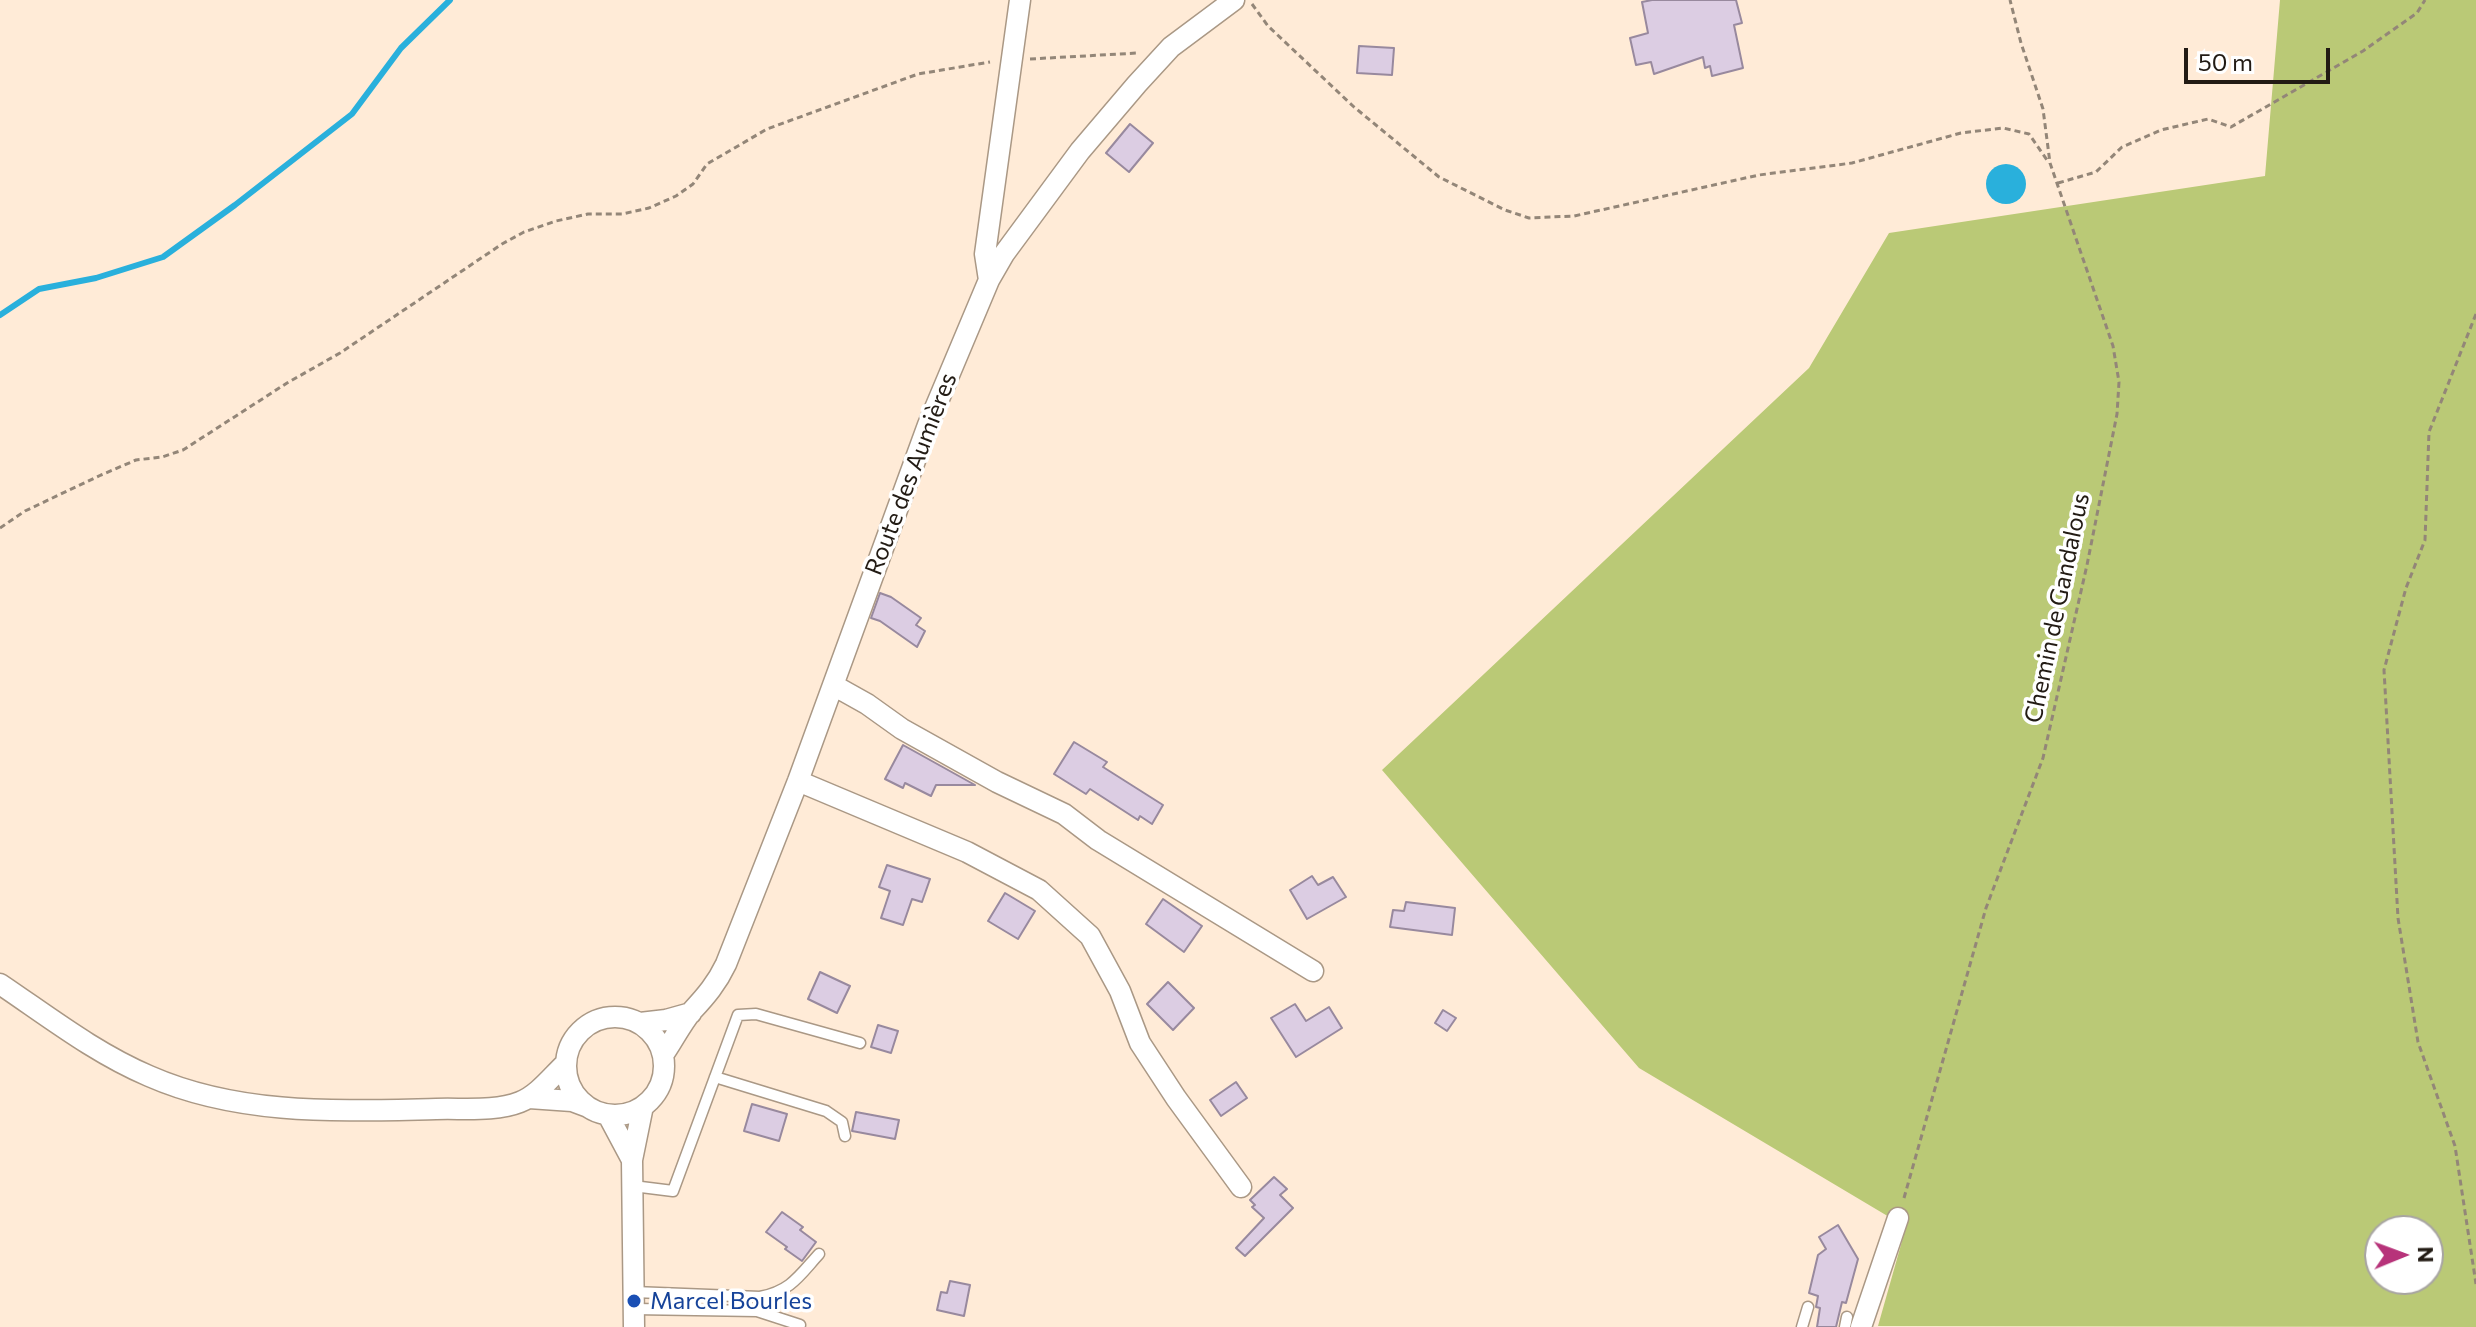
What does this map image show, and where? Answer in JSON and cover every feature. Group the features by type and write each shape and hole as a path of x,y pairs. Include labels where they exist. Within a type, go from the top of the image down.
{"street":[{"path":"989,280 985,254 1020,0"},
{"name":"Route des Aumières","path":"663,1055 691,1013 715,985 726,964 798,781 928,425 989,280 1004,254 1080,151 1171,47 1234,0"},
{"path":"833,685 902,729 997,782 1064,814 1098,840 1313,971"},
{"path":"798,781 967,852 1039,890 1090,936 1120,991 1140,1043 1241,1187"},
{"path":"0,984 115,1060 152,1077 222,1099 278,1107 360,1110 502,1107 529,1098 572,1101 598,1111 632,1112 654,1096 661,1084 663,1055 651,1032 640,1023 624,1017 608,1017 592,1023 579,1033 570,1047 566,1063 572,1089 579,1099 598,1111 632,1160"},
{"path":"640,1023 691,1013"},
{"path":"529,1098 566,1063"},
{"path":"634,1310 632,1160 643,1106"},
{"path":"1851,1324 1898,1218"}],"lane":[{"path":"633,1186 673,1191 738,1015 756,1014 860,1043"},
{"path":"715,1077 826,1111 842,1122 845,1136"},
{"path":"634,1310 775,1294 790,1287 819,1254"},
{"path":"1802,1327 1808,1307"},
{"path":"634,1310 757,1311 800,1325"}],"path":[{"path":"1249,0 1268,26 1354,107 1439,177 1505,210 1529,218 1574,216 1759,175 1852,163 1961,133 2003,128 2029,134 2050,163"},
{"name":"Chemin de Gandalous","path":"1898,1218 1986,908 2043,758 2087,565 2117,414 2119,382 2113,346 2050,163 2043,109 2010,0"},
{"path":"2057,184 2096,172 2122,147 2161,130 2208,119 2231,127 2363,51 2417,13 2425,0"},
{"path":"0,528 25,511 136,460 162,457 183,450 340,353 524,232 588,214 622,214 649,208 676,196 693,184 707,164 767,129 918,74 969,64 1132,55 1171,47"},
{"path":"2476,314 2429,432 2425,540 2406,588 2384,670 2398,918 2418,1042 2455,1146 2476,1284"}],"green space":[{"path":"2280,0 2476,0 2476,1327 1878,1326 1906,1227 1639,1068 1382,770 1809,368 1889,233 2265,176"}],"water":[{"path":"2006,164 2020,170 2026,184 2020,198 2006,204 1992,198 1986,184 1992,170"}],"building":[{"path":"1736,0 1742,23 1734,25 1743,68 1712,76 1710,66 1705,68 1703,57 1654,74 1651,62 1636,65 1630,38 1648,33 1642,2"},
{"path":"1359,46 1394,48 1392,75 1357,73"},
{"path":"1130,124 1153,143 1129,172 1106,153"},
{"path":"880,593 921,618 916,625 925,631 917,647 871,618"},
{"path":"1074,742 1107,762 1103,767 1163,805 1152,824 1140,816 1138,820 1090,789 1086,794 1054,774"},
{"path":"903,745 975,785 936,785 931,796 905,783 903,788 885,779"},
{"path":"887,865 930,879 922,902 912,899 903,925 881,918 890,891 879,887"},
{"path":"1312,876 1318,885 1333,877 1346,897 1307,919 1290,890"},
{"path":"1005,893 1035,911 1018,939 988,921"},
{"path":"1163,899 1202,926 1184,952 1146,924"},
{"path":"1406,902 1455,908 1452,935 1390,927 1393,910 1404,911"},
{"path":"820,972 850,986 837,1013 808,999"},
{"path":"1168,982 1194,1008 1173,1030 1147,1004"},
{"path":"1295,1004 1306,1021 1329,1007 1342,1028 1296,1057 1271,1018"},
{"path":"1443,1010 1456,1018 1447,1031 1435,1023"},
{"path":"878,1025 898,1031 891,1053 871,1047"},
{"path":"1236,1082 1247,1098 1221,1116 1210,1100"},
{"path":"752,1104 787,1114 779,1141 744,1131"},
{"path":"856,1112 899,1120 895,1139 852,1131"},
{"path":"1274,1177 1287,1189 1280,1195 1293,1208 1245,1256 1236,1248 1264,1218 1252,1207 1255,1205 1250,1200"},
{"path":"782,1212 803,1227 800,1230 816,1242 802,1261 766,1232"},
{"path":"1838,1225 1858,1259 1836,1327 1817,1327 1818,1296 1809,1293 1818,1255 1826,1249 1819,1237"},
{"path":"950,1281 970,1285 964,1316 937,1310 941,1292 947,1293"}],"waterway":[{"path":"0,315 39,289 96,278 163,257 352,114 401,48 450,0"}],"place":[{"name":"Marcel Bourles","path":"634,1301"}]}
